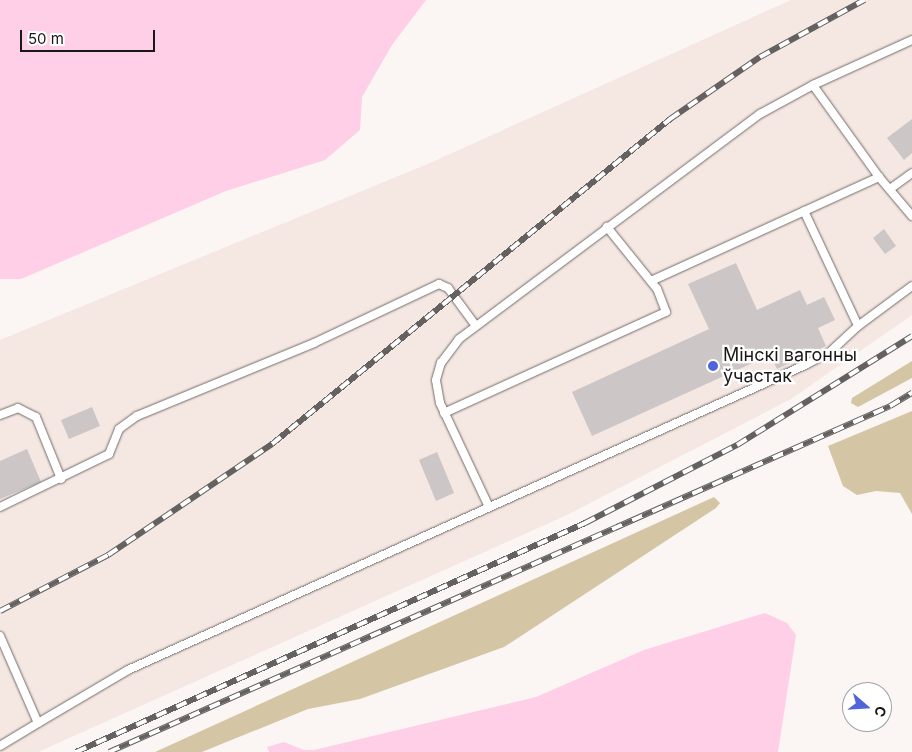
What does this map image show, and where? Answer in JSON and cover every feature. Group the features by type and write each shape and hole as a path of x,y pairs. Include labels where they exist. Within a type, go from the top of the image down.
{"lane":[{"path":"489,507 444,413 436,380 441,363 459,339 607,226 760,114 813,85 912,40"},
{"path":"813,85 879,177 912,216"},
{"path":"890,189 912,173"},
{"path":"651,282 879,177"},
{"path":"804,212 858,326"},
{"path":"444,413 666,312 651,282 607,226"},
{"path":"0,506 61,480 109,454 118,429 137,416 314,343 439,284 448,288 476,326"},
{"path":"0,746 128,670 805,365 830,352 858,326 912,286"},
{"path":"0,415 18,408 36,418 61,480"},
{"path":"0,636 38,723"}],"shaded area":[{"path":"0,0 426,0 392,45 362,97 360,130 325,160 226,191 21,279 0,279"},
{"path":"791,0 912,0 912,315 791,399 567,515 38,752 0,752 0,340 430,163"},
{"path":"912,361 912,378 858,407 851,403 852,398"},
{"path":"912,411 912,514 900,493 876,491 857,495 843,486 828,446"},
{"path":"714,497 720,503 716,508 504,647 360,699 308,709 202,752 155,752"},
{"path":"765,613 787,623 796,635 778,752 269,752 267,747 284,742 304,750 314,750 536,697 644,650"}],"building":[{"path":"912,119 912,153 904,160 887,138"},
{"path":"884,229 896,246 885,254 873,238"},
{"path":"736,263 757,310 800,290 807,305 824,297 835,320 818,328 826,346 777,369 770,355 592,436 572,392 709,329 688,284"},
{"path":"92,407 100,426 69,439 61,420"},
{"path":"27,449 41,482 0,499 0,461"},
{"path":"437,452 454,493 436,501 419,460"}],"railway":[{"path":"0,611 108,555 272,444 670,119 760,57 864,0"},
{"path":"76,752 585,523 737,445 912,336"},
{"path":"109,752 890,406 912,393"}],"place":[{"name":"Мінскі вагонны ўчастак","path":"713,366"}]}
